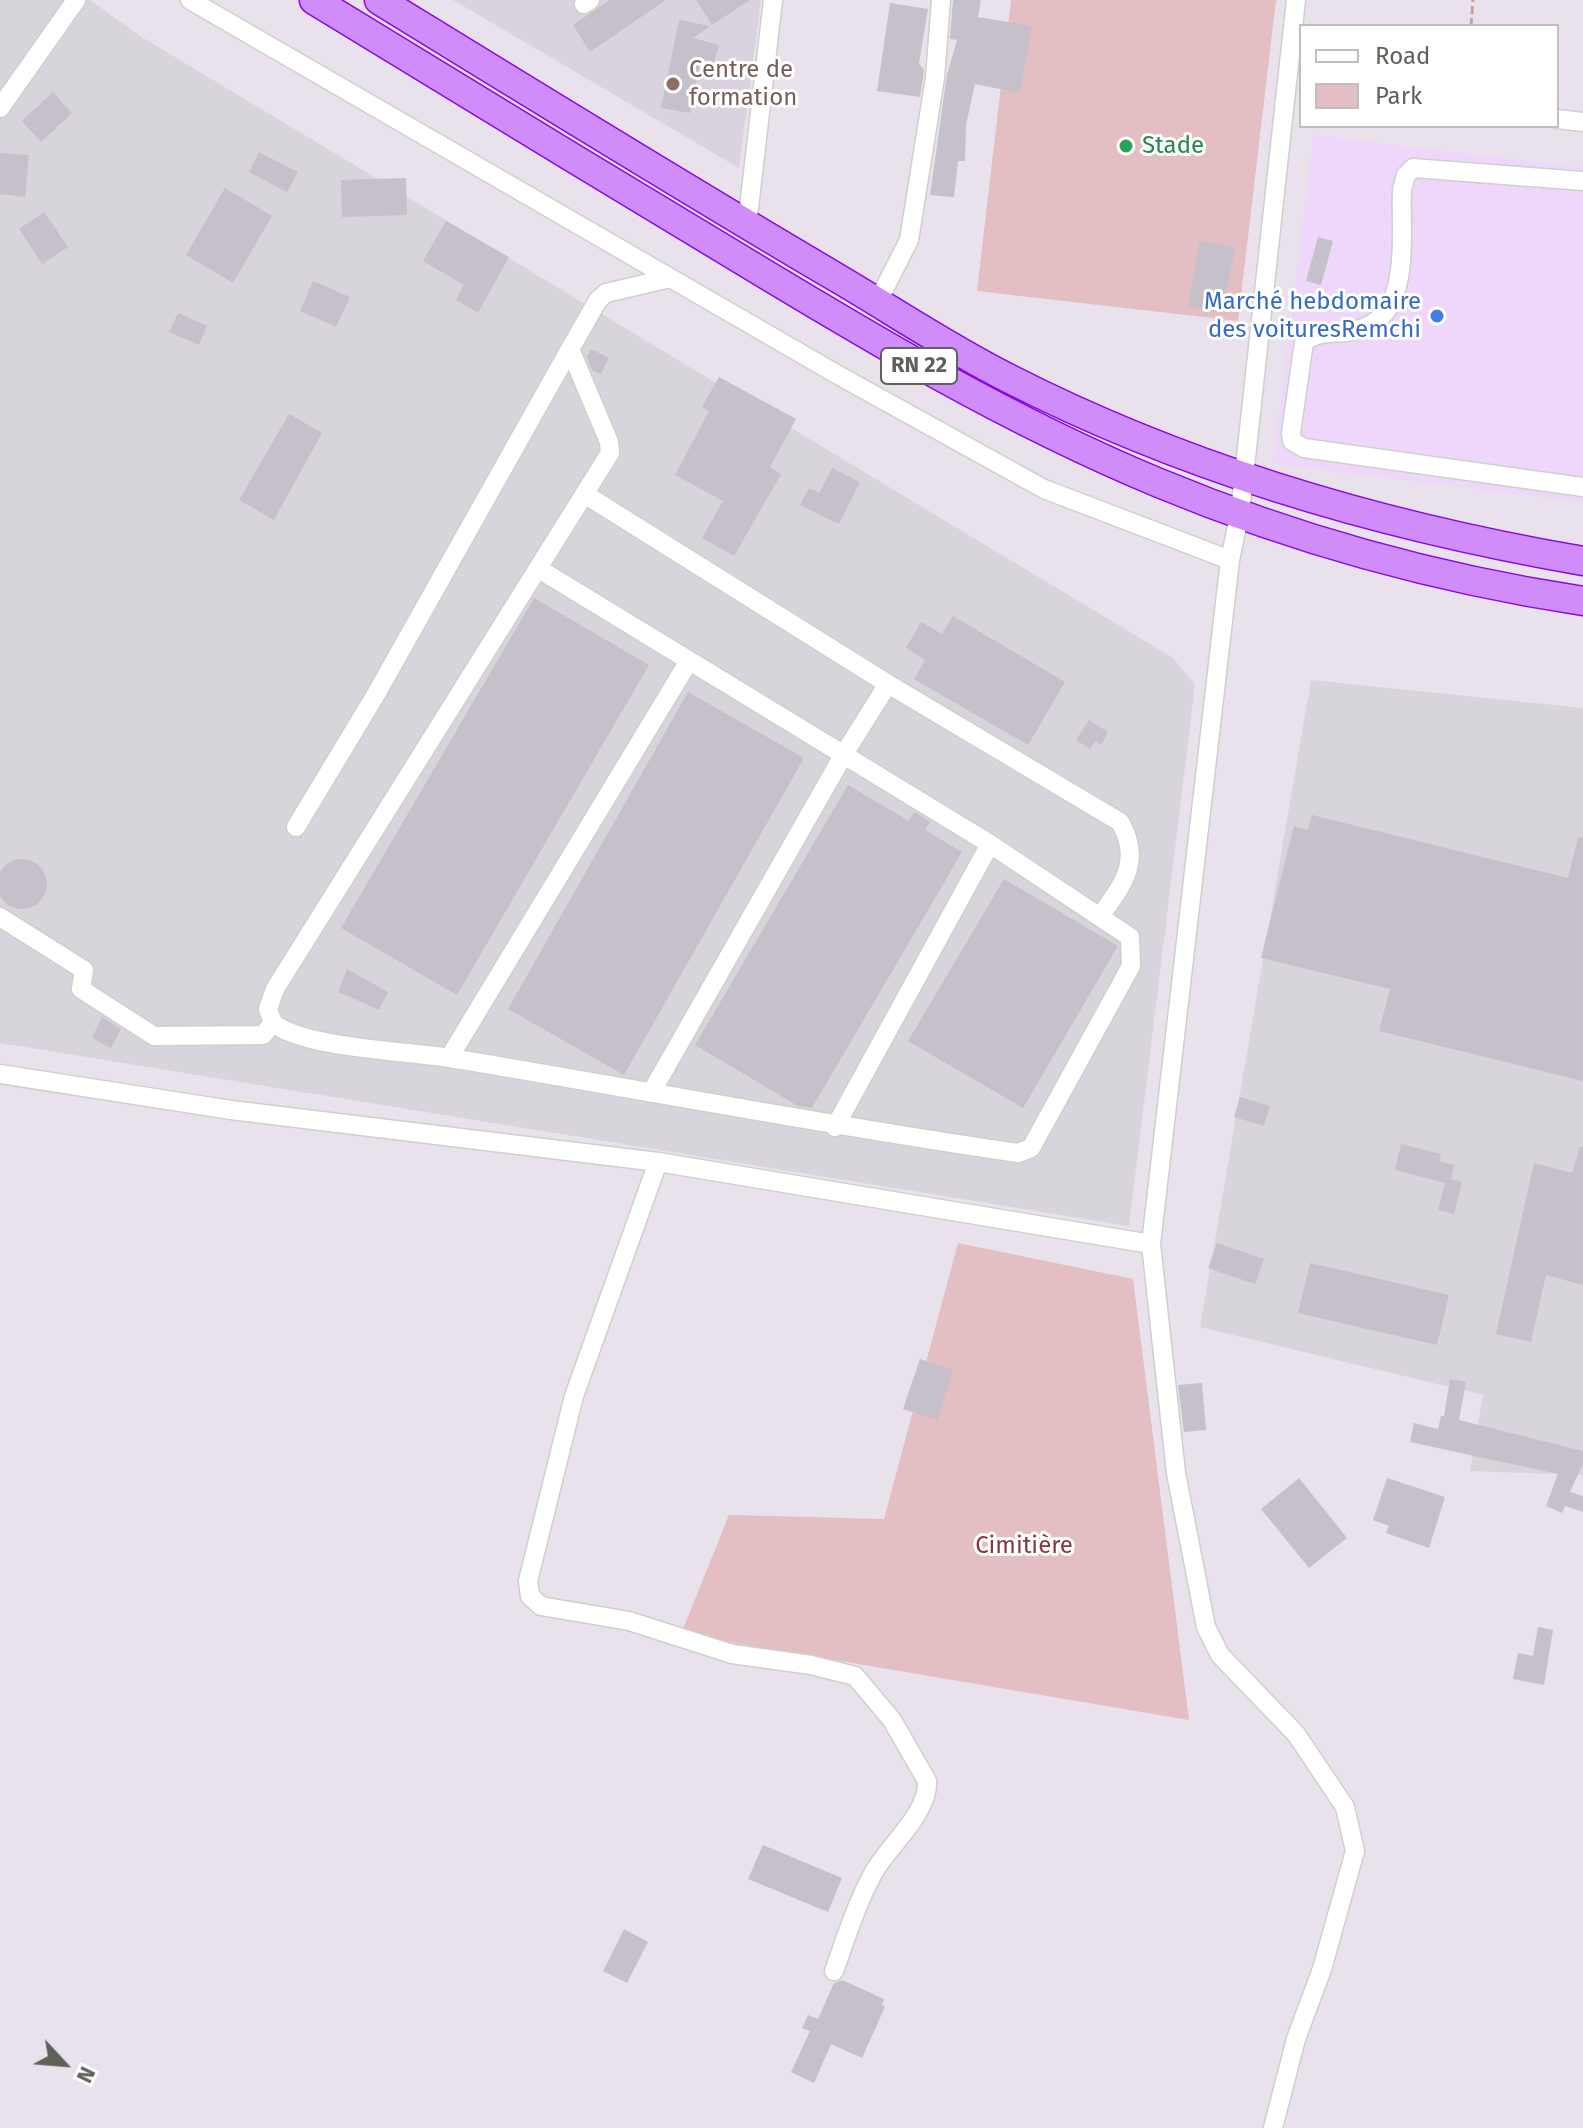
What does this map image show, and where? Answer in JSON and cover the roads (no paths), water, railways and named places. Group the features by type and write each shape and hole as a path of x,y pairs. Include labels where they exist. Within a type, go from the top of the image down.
{"highway":[{"name":"RN 22","path":"314,0 903,358 1030,424 1160,483 1351,550 1530,593 1583,601"},
{"name":"RN 22","path":"379,0 747,225 1007,378 1179,453 1243,475 1426,529 1583,561"}],"street":[{"path":"0,108 76,0"},
{"path":"190,0 670,278 1044,489 1230,560"},
{"path":"747,225 773,0"},
{"path":"878,301 909,240 935,78 941,0"},
{"path":"1273,2128 1292,2051 1322,1969 1355,1851 1345,1807 1296,1734 1220,1655 1206,1627 1176,1473 1151,1244 1230,560 1240,512 1293,95 1296,0"},
{"path":"1559,119 1583,122"},
{"path":"1583,181 1413,168 1406,175 1402,190 1393,301 1380,321 1358,330 1318,334 1304,342 1291,433 1292,441 1304,448 1583,487"},
{"path":"623,303 646,264"},
{"path":"296,827 375,696 598,300 606,293 670,278"},
{"path":"539,569 990,844 1130,937 1131,966 1031,1148 1018,1153 835,1127 449,1058 299,1037 273,1023 268,1009 275,989 610,453 609,442 570,349"},
{"path":"586,495 888,684 1120,822 1130,839 1130,860 1124,884 1101,915"},
{"path":"449,1058 689,661"},
{"path":"651,1093 844,754 888,684"},
{"path":"835,1127 990,844"},
{"path":"0,917 84,970 81,989 154,1036 263,1035 273,1023"},
{"path":"0,1074 231,1110 658,1162 1151,1244"},
{"path":"658,1162 574,1396 528,1581 530,1596 541,1606 629,1621 732,1654 842,1671 855,1676 872,1693 892,1720 927,1781 927,1788 919,1807 873,1872 834,1971"}],"place":[{"name":"Centre de formation","path":"673,84"},
{"name":"Stade","path":"1126,146"},
{"name":"Marché hebdomaire des voituresRemchi","path":"1437,316"}],"park label":[{"name":"Cimitière","path":"1024,1546"}]}
